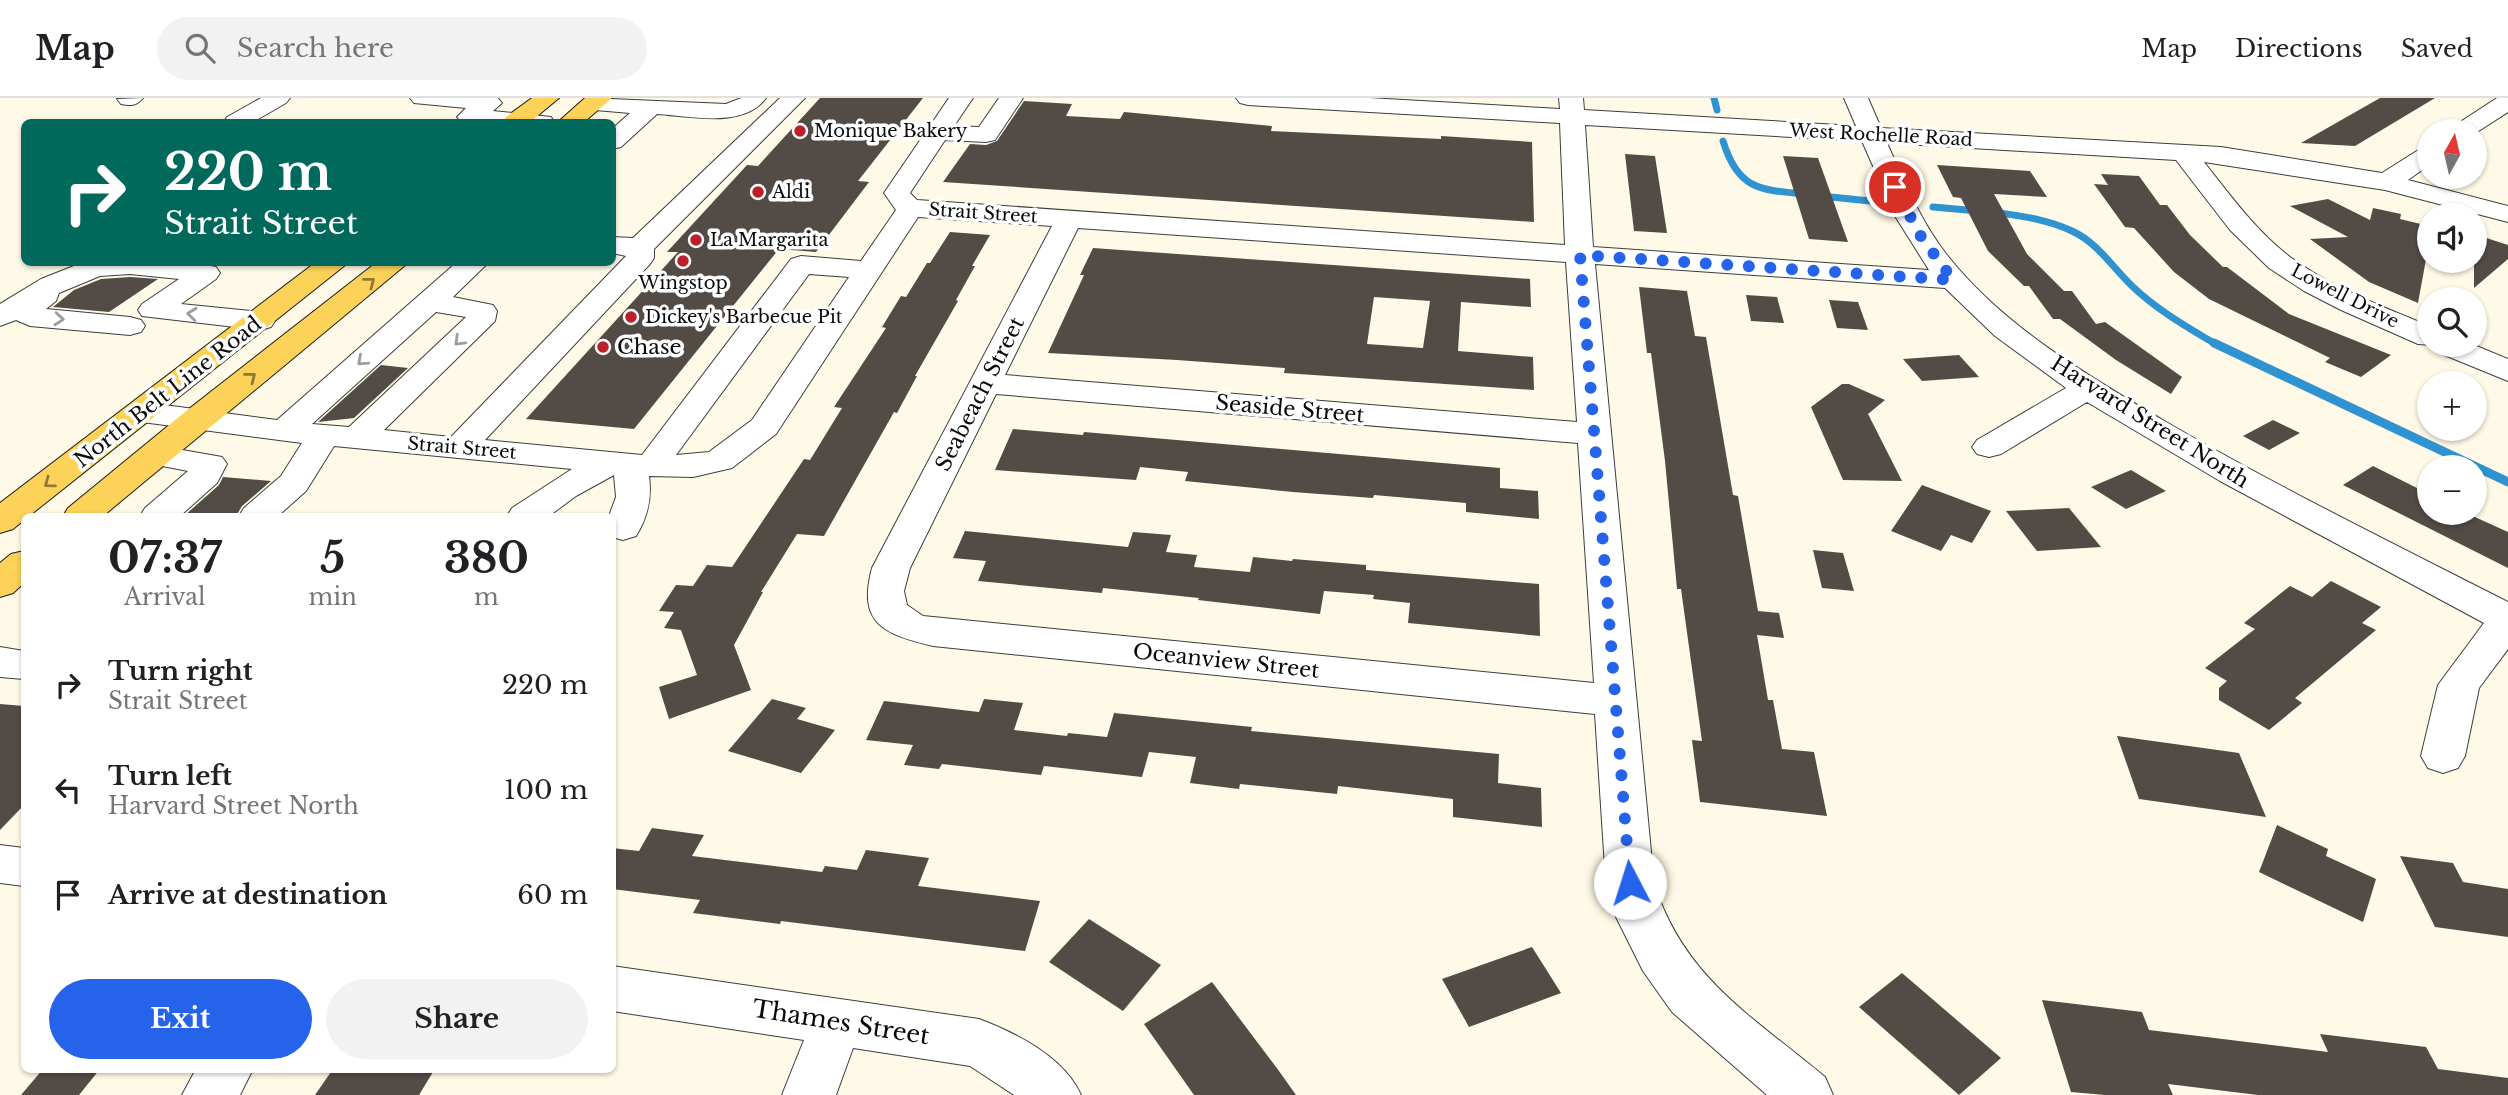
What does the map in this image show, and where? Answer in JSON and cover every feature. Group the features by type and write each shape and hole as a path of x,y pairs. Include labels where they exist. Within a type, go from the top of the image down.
{"main road":[{"path":"528,119 547,98"},
{"path":"574,119 596,101"},
{"name":"North Belt Line Road","path":"0,521 330,266"},
{"name":"North Belt Line Road","path":"85,513 197,419 390,266"},
{"path":"0,584 21,566"}],"street":[{"path":"241,119 278,98"},
{"path":"422,98 493,100"},
{"path":"596,101 728,111 749,104 754,98"},
{"path":"459,448 640,258 626,246 793,98"},
{"path":"911,208 900,200 897,192 961,98"},
{"path":"938,132 986,135 1011,98"},
{"name":"West Rochelle Road","path":"1248,98 1572,108 1872,135 2183,152 2263,160 2387,182 2508,214"},
{"name":"Harvard Street North","path":"1856,98 1920,235 1953,280 2016,337 2088,388 2254,486 2508,619"},
{"path":"466,119 493,100"},
{"path":"2478,119 2500,101"},
{"path":"616,138 651,107"},
{"path":"1572,108 1580,255 1630,883 1640,917 1660,956 1690,996 1806,1095"},
{"name":"Lowell Drive","path":"2183,152 2240,223 2280,262 2313,284 2417,332"},
{"path":"2387,182 2417,162"},
{"name":"Strait Street","path":"142,412 284,431 631,464 692,466 720,461 764,427 911,208 1953,280"},
{"name":"Seabeach Street","path":"891,568 1069,219"},
{"path":"529,513 564,488 631,464 801,265 869,270"},
{"path":"0,294 60,271 106,266"},
{"path":"123,266 206,273 153,310 260,321"},
{"path":"284,431 470,266"},
{"path":"0,317 60,271"},
{"path":"60,271 27,308 25,312 30,317 130,326"},
{"path":"260,513 341,437 480,321 482,311 421,309"},
{"path":"0,339 100,348"},
{"path":"2476,357 2508,371"},
{"name":"Seaside Street","path":"985,383 1594,434"},
{"path":"1989,447 2088,388"},
{"path":"154,456 209,464 205,475 161,513"},
{"path":"623,528 634,496 631,464"},
{"name":"Oceanview Street","path":"891,568 885,591 889,612 911,627 933,632 1614,700"},
{"path":"2443,756 2459,685 2508,619"},
{"path":"0,662 21,665"},
{"path":"0,864 21,867"},
{"name":"Thames Street","path":"616,989 979,1043 1020,1067 1054,1095"},
{"path":"809,1095 837,1021"},
{"path":"208,1095 224,1073"}],"building":[{"path":"820,98 923,98 858,181 869,182 816,252 779,249 634,429 526,419 678,252 667,252 747,165 758,166"},
{"path":"2380,98 2435,98 2355,146 2301,143"},
{"path":"1024,101 1072,104 1066,116 1120,119 1124,112 1272,126 1271,131 1441,139 1441,136 1532,142 1534,222 943,182 970,144 986,145 997,141"},
{"path":"1625,154 1655,156 1667,233 1634,231"},
{"path":"1783,156 1818,158 1848,242 1809,239"},
{"path":"1937,165 2030,171 2047,197 1994,194 2027,254 2064,291 2072,291 2096,324 2105,322 2182,377 2171,394 2116,360 2060,319 2053,319 2029,286 2024,286 1988,251 1961,198 1953,197"},
{"path":"2101,174 2139,176 2160,205 2167,205 2190,235 2223,267 2227,267 2289,314 2391,355 2361,377 2325,362 2330,358 2209,299 2174,272 2134,228 2125,227 2094,184 2108,185"},
{"path":"2328,199 2370,220 2373,208 2401,214 2400,219 2417,223 2417,273 2424,273 2421,287 2417,287 2417,303 2369,282 2310,239 2348,237 2290,206"},
{"path":"950,232 990,235 972,266 975,266 956,300 958,301 897,413 894,412 824,536 797,534 761,592 734,645 751,690 669,719 659,687 697,675 681,630 664,628 674,612 659,611 676,585 693,586 707,565 732,567 804,459 810,460 842,408 834,407 886,328 882,327 901,296 906,297"},
{"path":"2487,238 2508,245 2508,259 2474,287 2474,273 2487,273"},
{"path":"1093,248 1530,279 1531,307 1461,302 1458,351 1533,357 1534,390 1284,373 1285,368 1048,353 1084,275 1080,275","holes":["1374,297 1430,301 1423,348 1367,344"]},
{"path":"101,279 158,279 109,312 53,307 74,290"},
{"path":"1639,287 1687,291 1695,336 1706,337 1733,495 1738,496 1758,611 1779,613 1784,638 1757,635 1768,700 1773,700 1782,749 1814,752 1827,816 1700,802 1692,740 1702,741 1681,589 1677,589 1665,461 1651,353 1647,353"},
{"path":"1746,295 1777,297 1784,323 1751,321"},
{"path":"1829,300 1858,302 1868,330 1837,328"},
{"path":"1959,355 1979,377 1922,381 1903,359"},
{"path":"381,365 408,368 354,418 318,422"},
{"path":"1842,384 1849,384 1885,400 1868,414 1902,481 1843,480 1811,407"},
{"path":"2273,420 2300,433 2269,450 2243,436"},
{"path":"1013,429 1083,435 1084,432 1500,468 1500,488 1538,491 1539,519 1466,512 1466,503 1374,495 1373,498 1293,492 1185,481 1188,472 1140,467 1136,480 995,470"},
{"path":"2373,466 2417,488 2417,522 2343,485"},
{"path":"2131,470 2166,491 2126,509 2091,487"},
{"path":"223,477 271,481 242,506 238,513 187,513 219,485"},
{"path":"1922,485 1991,511 1972,543 1951,535 1941,551 1891,531"},
{"path":"2069,508 2101,547 2037,551 2006,511"},
{"path":"2487,522 2508,532 2508,568 2423,525 2487,525"},
{"path":"965,531 1128,547 1133,532 1171,535 1166,552 1197,555 1194,567 1250,572 1253,557 1366,565 1366,570 1539,584 1540,636 1408,623 1410,603 1373,599 1374,595 1324,591 1320,614 1103,588 1102,593 978,581 986,561 953,558"},
{"path":"1813,550 1843,553 1854,591 1822,588"},
{"path":"2331,581 2381,607 2362,623 2376,630 2295,698 2302,703 2269,730 2219,700 2219,688 2227,681 2205,668 2255,629 2244,623 2290,586 2312,597"},
{"path":"772,699 806,708 797,719 835,730 801,773 728,751"},
{"path":"984,699 1023,703 1014,730 1067,736 1068,733 1107,737 1114,713 1252,727 1251,731 1499,754 1498,783 1541,788 1542,827 1453,817 1453,799 1338,786 1337,794 1240,784 1239,789 1190,783 1196,757 1149,752 1142,777 1044,766 1041,775 942,764 939,769 904,765 913,745 866,740 884,701 979,712"},
{"path":"0,704 21,706 21,808 0,830"},
{"path":"2117,736 2239,753 2266,817 2139,799"},
{"path":"2277,825 2328,849 2326,856 2376,879 2363,922 2259,872"},
{"path":"652,828 704,835 692,856 822,872 825,866 857,870 866,850 929,858 918,886 1040,901 1025,951 781,921 780,924 693,913 700,900 616,890 616,848 639,851"},
{"path":"2400,856 2453,863 2463,882 2508,889 2508,937 2435,927"},
{"path":"1089,919 1161,965 1123,1011 1049,962"},
{"path":"1532,947 1561,993 1469,1027 1442,979"},
{"path":"1902,973 2001,1058 1959,1095 1859,1007"},
{"path":"1212,982 1296,1095 1194,1095 1144,1024"},
{"path":"2042,1000 2142,1012 2149,1030 2328,1052 2320,1034 2426,1047 2438,1069 2508,1078 2508,1095 2258,1095 2168,1084 2173,1095 2071,1092"},
{"path":"40,1073 97,1073 79,1095 21,1095"},
{"path":"330,1073 432,1073 419,1095 315,1095"}],"waterway":[{"path":"1714,98 1717,110"},
{"path":"1723,141 1736,169 1753,184 1776,191 1806,194"},
{"path":"1821,196 1870,201"},
{"path":"1933,207 1978,211"},
{"path":"1993,212 2043,221 2081,236 2152,303 2217,345"},
{"path":"2214,343 2508,482"}],"place":[{"name":"Monique Bakery","path":"800,131"},
{"name":"Aldi","path":"758,192"},
{"name":"La Margarita","path":"696,240"},
{"name":"Wingstop","path":"683,261"},
{"name":"Dickey's Barbecue Pit","path":"631,317"},
{"name":"Chase","path":"603,347"}],"route":[{"path":"1630,883 1580,255 1953,280 1920,235 1895,187"}]}
